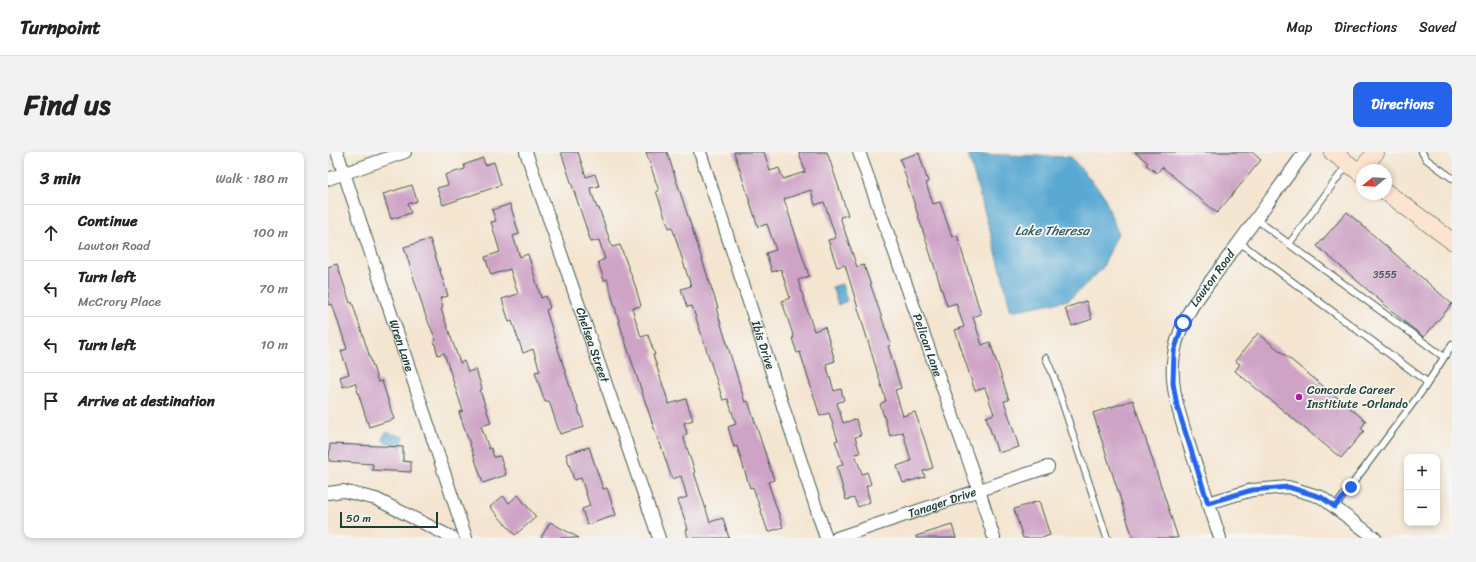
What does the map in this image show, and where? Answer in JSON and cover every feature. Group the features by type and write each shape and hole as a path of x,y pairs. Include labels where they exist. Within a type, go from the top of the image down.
{"street":[{"name":"Wren Lane","path":"337,152 466,538"},
{"path":"328,179 405,152"},
{"name":"Chelsea Street","path":"526,152 659,538"},
{"name":"Ibis Drive","path":"700,152 826,538"},
{"name":"Pelican Lane","path":"859,152 979,490 994,538"},
{"name":"Lawton Road","path":"1220,538 1177,406 1173,383 1173,363 1179,333 1188,314 1202,292 1305,152"},
{"path":"1332,152 1356,170"},
{"path":"1363,164 1376,152"},
{"path":"1392,196 1452,241"},
{"name":"Tanager Drive","path":"837,538 1048,467"},
{"path":"1208,503 1252,490 1288,487 1321,497 1375,538"},
{"path":"328,493 343,491 376,500 453,538"}],"lane":[{"path":"1422,152 1426,159 1452,178"},
{"path":"1289,244 1356,170"},
{"path":"1256,219 1444,357"},
{"path":"1239,242 1427,382"},
{"path":"1335,507 1404,416 1452,345"},
{"path":"1046,358 1054,377 1107,538"}],"water":[{"name":"Lake Theresa","path":"968,154 1071,157 1103,194 1118,233 1102,269 1069,300 1011,311"},
{"path":"842,284 847,301 838,305 832,287"},
{"path":"386,432 404,437 401,447 384,442 384,439 382,439"}],"building":[{"path":"561,152 578,152 586,177 595,174 599,186 590,188 597,208 599,208 612,247 620,245 636,288 641,306 632,308 641,337 648,335 669,404 686,399 693,420 684,423 687,434 683,436 694,472 710,522 723,518 729,538 688,538 686,530 688,529 678,500 687,497 681,476 672,479 622,332 607,279 604,280 598,262 605,259 599,240 591,242"},
{"path":"646,152 667,152 718,308 716,308 745,402 748,401 774,480 768,482 783,527 768,532 753,487 750,488 737,446 734,447 728,427 736,424 728,399 723,400 692,306 687,307 681,289 691,286 672,227 669,228 656,191 659,191"},
{"path":"734,152 764,152 770,171 779,168 783,179 805,172 799,152 827,152 848,215 840,217 857,267 864,265 891,345 888,346 901,388 895,390 903,416 915,412 925,441 933,468 923,471 925,477 903,483 897,466 911,461 903,432 890,436 880,404 886,401 845,265 837,267 828,240 836,238 824,202 815,205 811,190 784,199 809,276 798,280 814,331 825,327 835,361 826,364 834,391 841,389 844,400 837,403 843,423 856,419 861,435 855,437 860,453 855,454 862,474 867,472 871,484 866,486 870,502 858,507 854,498 846,500 837,467 843,464 835,441 838,440 829,413 820,416 800,352 797,353 792,338 794,338 782,301 790,298 781,269 772,272 766,253 776,250 767,224 758,227"},
{"path":"1135,152 1252,152 1261,160 1217,213 1162,167 1157,173 1146,165 1148,163"},
{"path":"919,153 933,204 940,202 952,237 957,235 981,314 973,317 982,345 990,342 1009,400 1004,401 1019,447 998,453 986,417 994,414 985,388 975,391 955,330 964,327 956,303 947,306 900,159"},
{"path":"483,158 485,165 494,162 501,185 443,205 437,188 448,185 445,175 465,169 464,165"},
{"path":"412,185 417,201 408,204 411,213 391,219 383,194"},
{"path":"510,204 519,234 513,236 520,257 528,254 541,298 546,296 550,308 546,310 584,427 560,434 549,401 545,402 535,372 540,371 533,349 523,353 512,321 509,322 502,299 518,294 510,269 491,275 485,257 500,252 491,222 496,221 492,210"},
{"path":"1347,212 1452,304 1424,337 1317,246"},
{"path":"430,239 448,296 440,298 443,308 441,309 460,363 464,361 468,372 476,369 482,389 480,390 491,423 481,426 489,449 491,448 494,457 500,456 506,475 483,483 459,412 463,411 444,353 438,355 434,341 436,340 425,314 404,247"},
{"path":"337,264 350,303 352,302 378,382 382,381 394,419 369,427 355,383 343,387 340,377 349,374 341,351 347,349 332,304 328,305 328,267"},
{"path":"1086,301 1092,319 1072,326 1065,308"},
{"name":"Concorde Career Institiute -Orlando","path":"1258,333 1366,421 1361,428 1364,431 1341,458 1235,371 1240,364 1235,361"},
{"path":"1133,400 1178,538 1133,538 1093,413"},
{"path":"330,444 403,447 403,461 411,462 411,472 372,470 373,464 329,461"},
{"path":"589,447 603,489 607,488 616,515 587,525 582,509 590,506 581,478 574,480 566,454"},
{"path":"518,495 536,517 515,535 490,507 503,496 509,503"},
{"path":"1039,501 1050,535 1042,538 1023,538 1014,509"},
{"path":"550,522 579,538 541,538"},
{"path":"952,525 956,538 916,538 916,536"}],"place":[{"name":"Concorde Career Institiute -Orlando","path":"1299,397"}],"route":[{"path":"1183,323 1174,352 1172,373 1174,393 1208,503 1252,490 1288,487 1321,497 1335,507 1351,487"}]}
